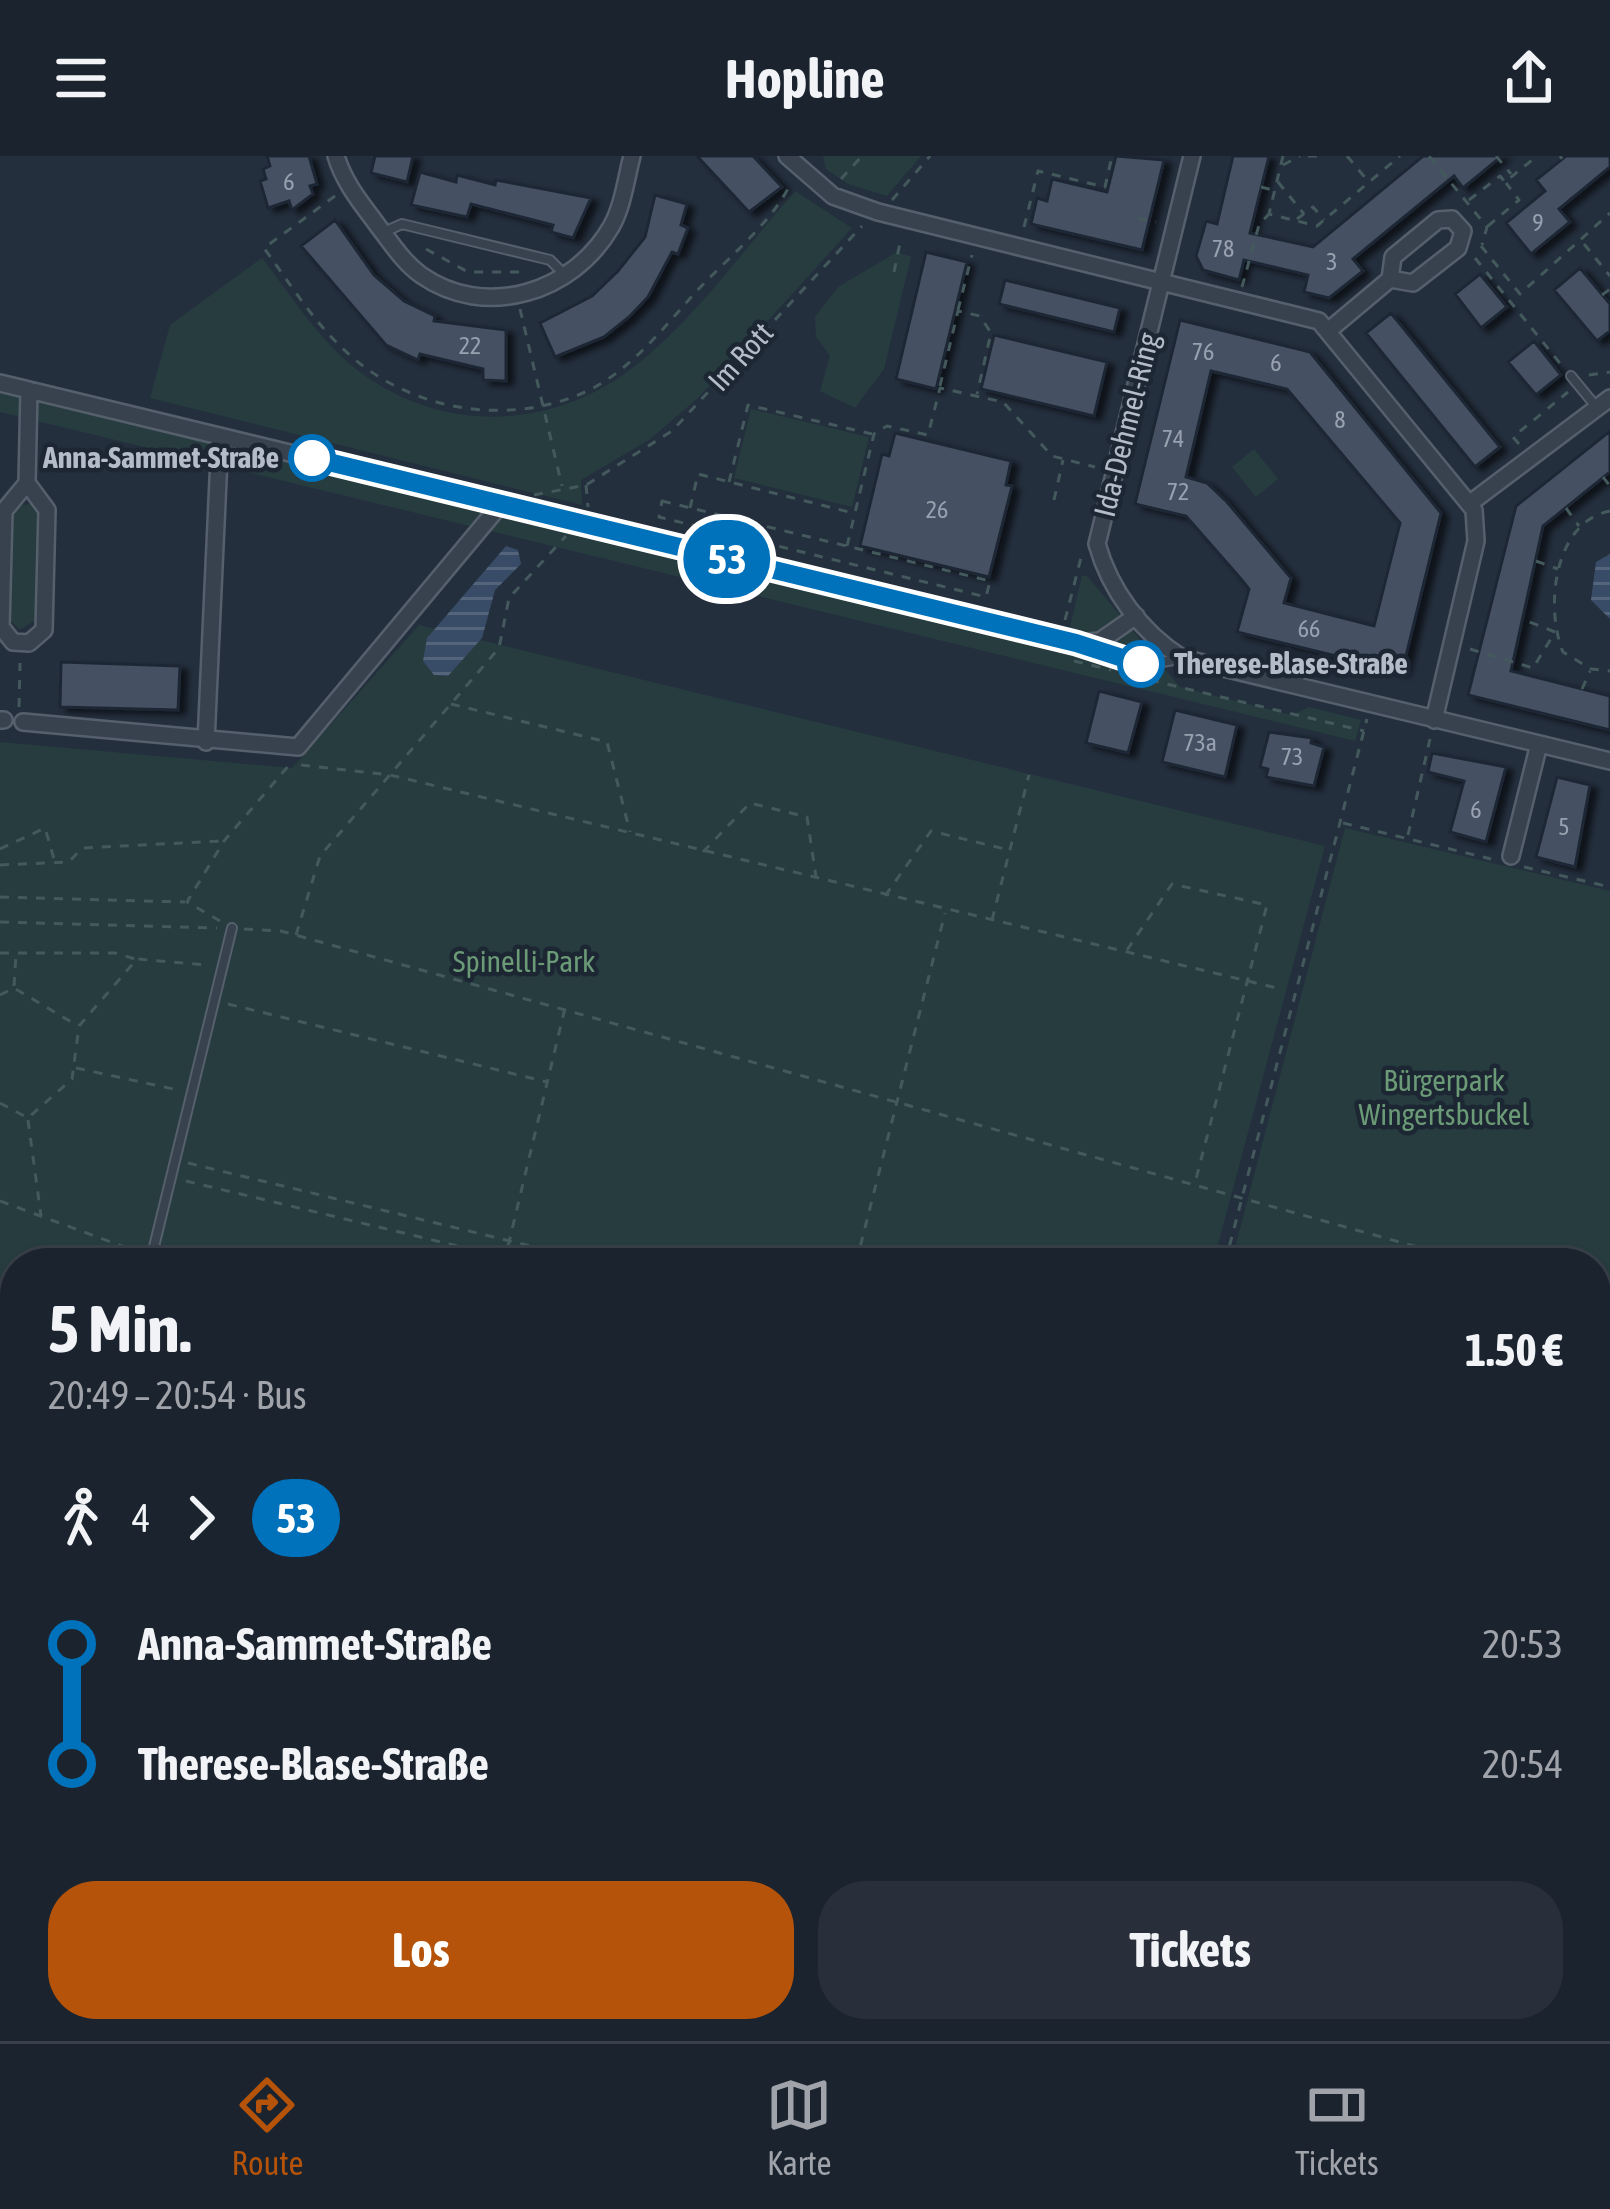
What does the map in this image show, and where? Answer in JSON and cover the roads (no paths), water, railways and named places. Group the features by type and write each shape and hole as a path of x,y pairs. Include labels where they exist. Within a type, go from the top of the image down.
{"street":[{"path":"336,156 349,185 416,271 462,295 517,296 566,276 613,223 632,156"},
{"name":"Ida-Dehmel-Ring","path":"1192,156 1097,544 1106,576 1136,616 1182,658 1610,761"},
{"path":"798,160 833,196 878,212 1319,321 1469,504 1476,542 1434,720"},
{"path":"1328,331 1390,279 1393,256 1438,220 1457,225 1458,248 1413,284 1390,279"},
{"path":"0,383 585,524 665,553 1068,641 1100,641 1136,616"},
{"path":"27,483 4,511 1,627 20,643 29,643 44,630 47,511 27,483 29,390"},
{"path":"1469,504 1602,401"},
{"path":"206,742 220,436"},
{"path":"11,721 298,747 501,504"},
{"path":"1510,856 1539,744"}],"lane":[{"path":"383,232 402,224 477,242 550,260 566,276"},
{"path":"1574,380 1602,401"},
{"path":"1068,641 1145,665 1182,658"},
{"path":"153,1248 232,928"}],"water":[{"path":"506,546 518,550 521,564 495,590 482,638 448,676 434,675 423,661 427,638"},
{"path":"1610,554 1610,619 1591,600 1596,562"}],"place":[{"name":"Anna-Sammet-Straße","path":"312,458"},
{"name":"Therese-Blase-Straße","path":"1141,664"}],"park label":[{"name":"Spinelli-Park","path":"524,962"},
{"name":"Bürgerpark Wingertsbuckel","path":"1444,1098"}]}
